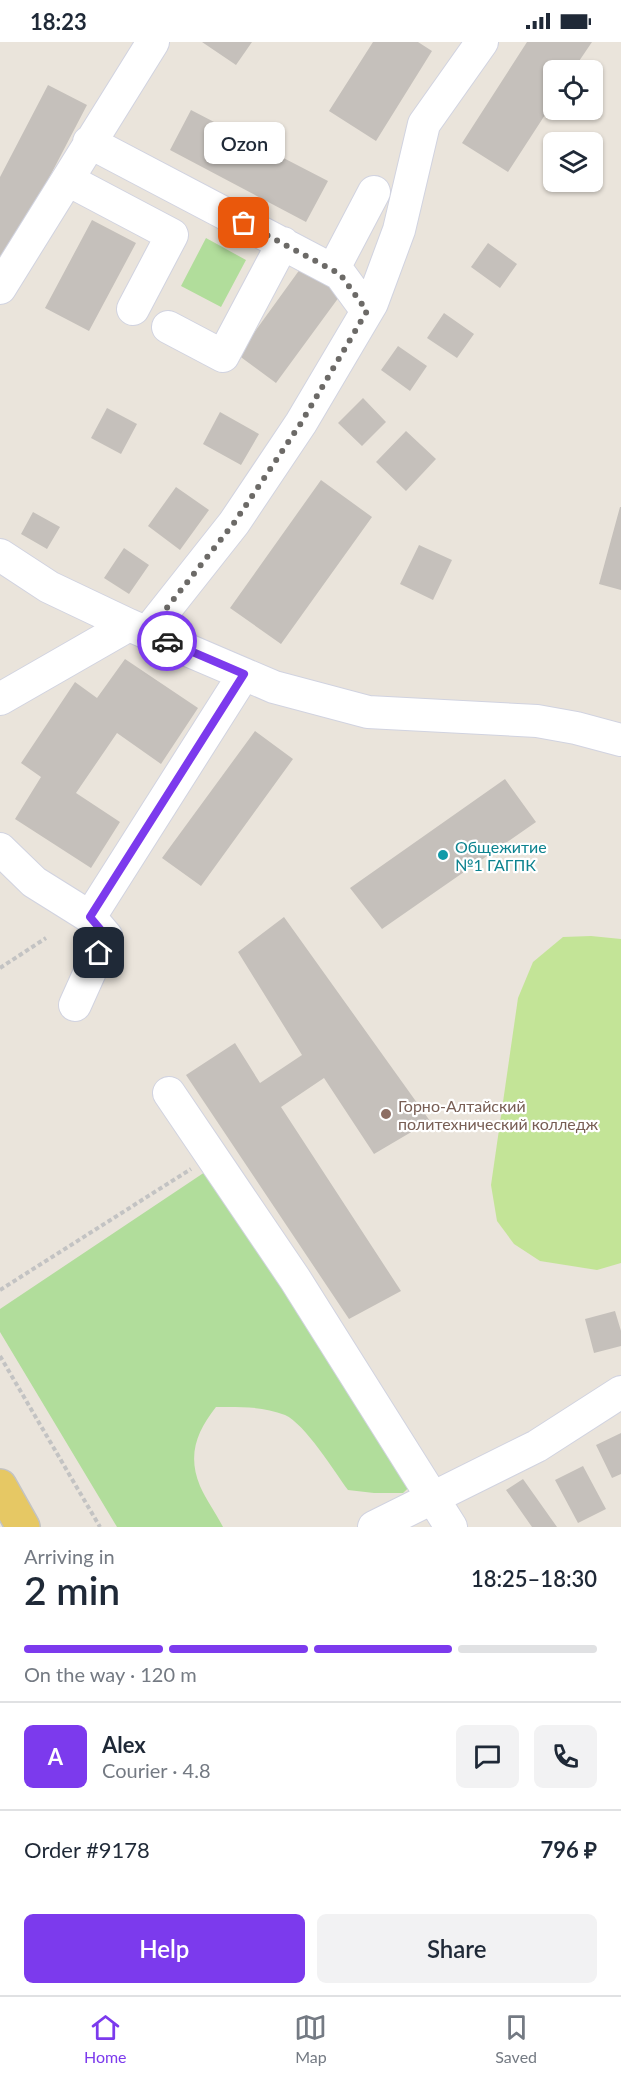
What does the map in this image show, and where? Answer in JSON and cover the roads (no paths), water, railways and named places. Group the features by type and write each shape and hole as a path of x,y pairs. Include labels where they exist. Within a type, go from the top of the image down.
{"main road":[{"path":"0,1486 23,1527"}],"street":[{"path":"0,288 153,42"},
{"path":"0,699 138,629 234,523 301,423 372,303 399,230 424,124 482,42"},
{"path":"89,142 340,274 367,311"},
{"path":"68,180 172,235 133,309"},
{"path":"333,270 374,192"},
{"path":"168,327 224,356 283,243"},
{"path":"0,555 49,587 138,629 274,687 368,712 537,721 621,740"},
{"path":"90,917 244,674"},
{"path":"0,849 34,882 90,917 106,936 75,1005"},
{"path":"169,1093 295,1279 451,1527"},
{"path":"374,1527 537,1446 621,1392"}],"place":[{"name":"Ozon","path":"244,223"},
{"name":"Общежитие №1 ГАГПК","path":"443,855"},
{"name":"Горно-Алтайский политехнический колледж","path":"386,1114"}]}
